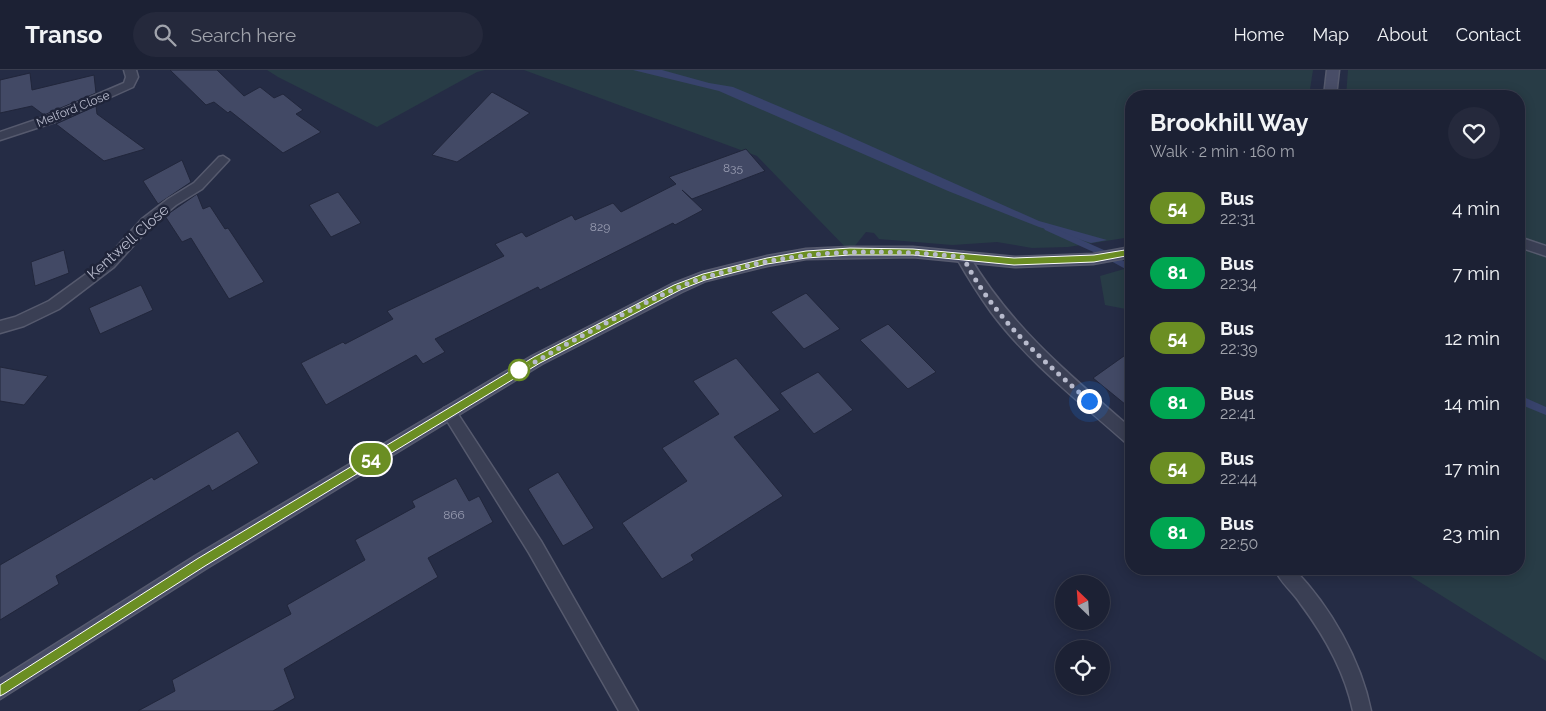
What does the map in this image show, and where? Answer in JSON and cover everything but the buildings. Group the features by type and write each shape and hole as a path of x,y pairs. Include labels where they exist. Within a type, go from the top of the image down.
{"street":[{"name":"Melford Close","path":"0,136 51,119 129,85 132,77 130,70"},
{"path":"1330,90 1332,70"},
{"name":"Kentwell Close","path":"0,327 19,322 62,299 109,264 147,222 172,202 198,186 223,160"},
{"path":"1525,244 1546,251"},
{"path":"0,690 201,562 537,360 677,288 703,277 767,261 806,254 913,252 1014,262 1094,259 1125,253"},
{"path":"963,257 976,284 1005,322 1061,376 1125,432"},
{"path":"449,412 530,539 629,711"},
{"path":"1288,575 1320,617 1350,668 1362,711"}],"shaded area":[{"path":"267,70 485,70 477,72 377,127"},
{"path":"524,70 1313,70 1310,90 1125,90 1125,238 1068,247 1032,248 997,242 952,245 879,239 874,233 866,232 850,252 757,156"},
{"path":"1348,70 1546,70 1546,661 1409,575 1525,575 1525,90 1346,90"},
{"path":"1125,269 1125,309 1105,305 1100,276"}],"water":[{"path":"633,70 662,70 709,83 733,87 1039,221 1107,240 1091,243 1039,227 948,191 719,91"},
{"path":"1525,398 1546,407 1546,415 1525,406"}],"waterway":[{"path":"1048,228 1103,253 1125,266"}],"bus line":[{"name":"54","path":"0,690 201,562 537,360 677,288 703,277 767,261 806,254 913,252 1014,262 1094,259 1125,253"}],"route":[{"path":"519,370 610,321 703,277 767,261 806,254 913,252 963,257 976,284 1005,322 1089,401"}]}
